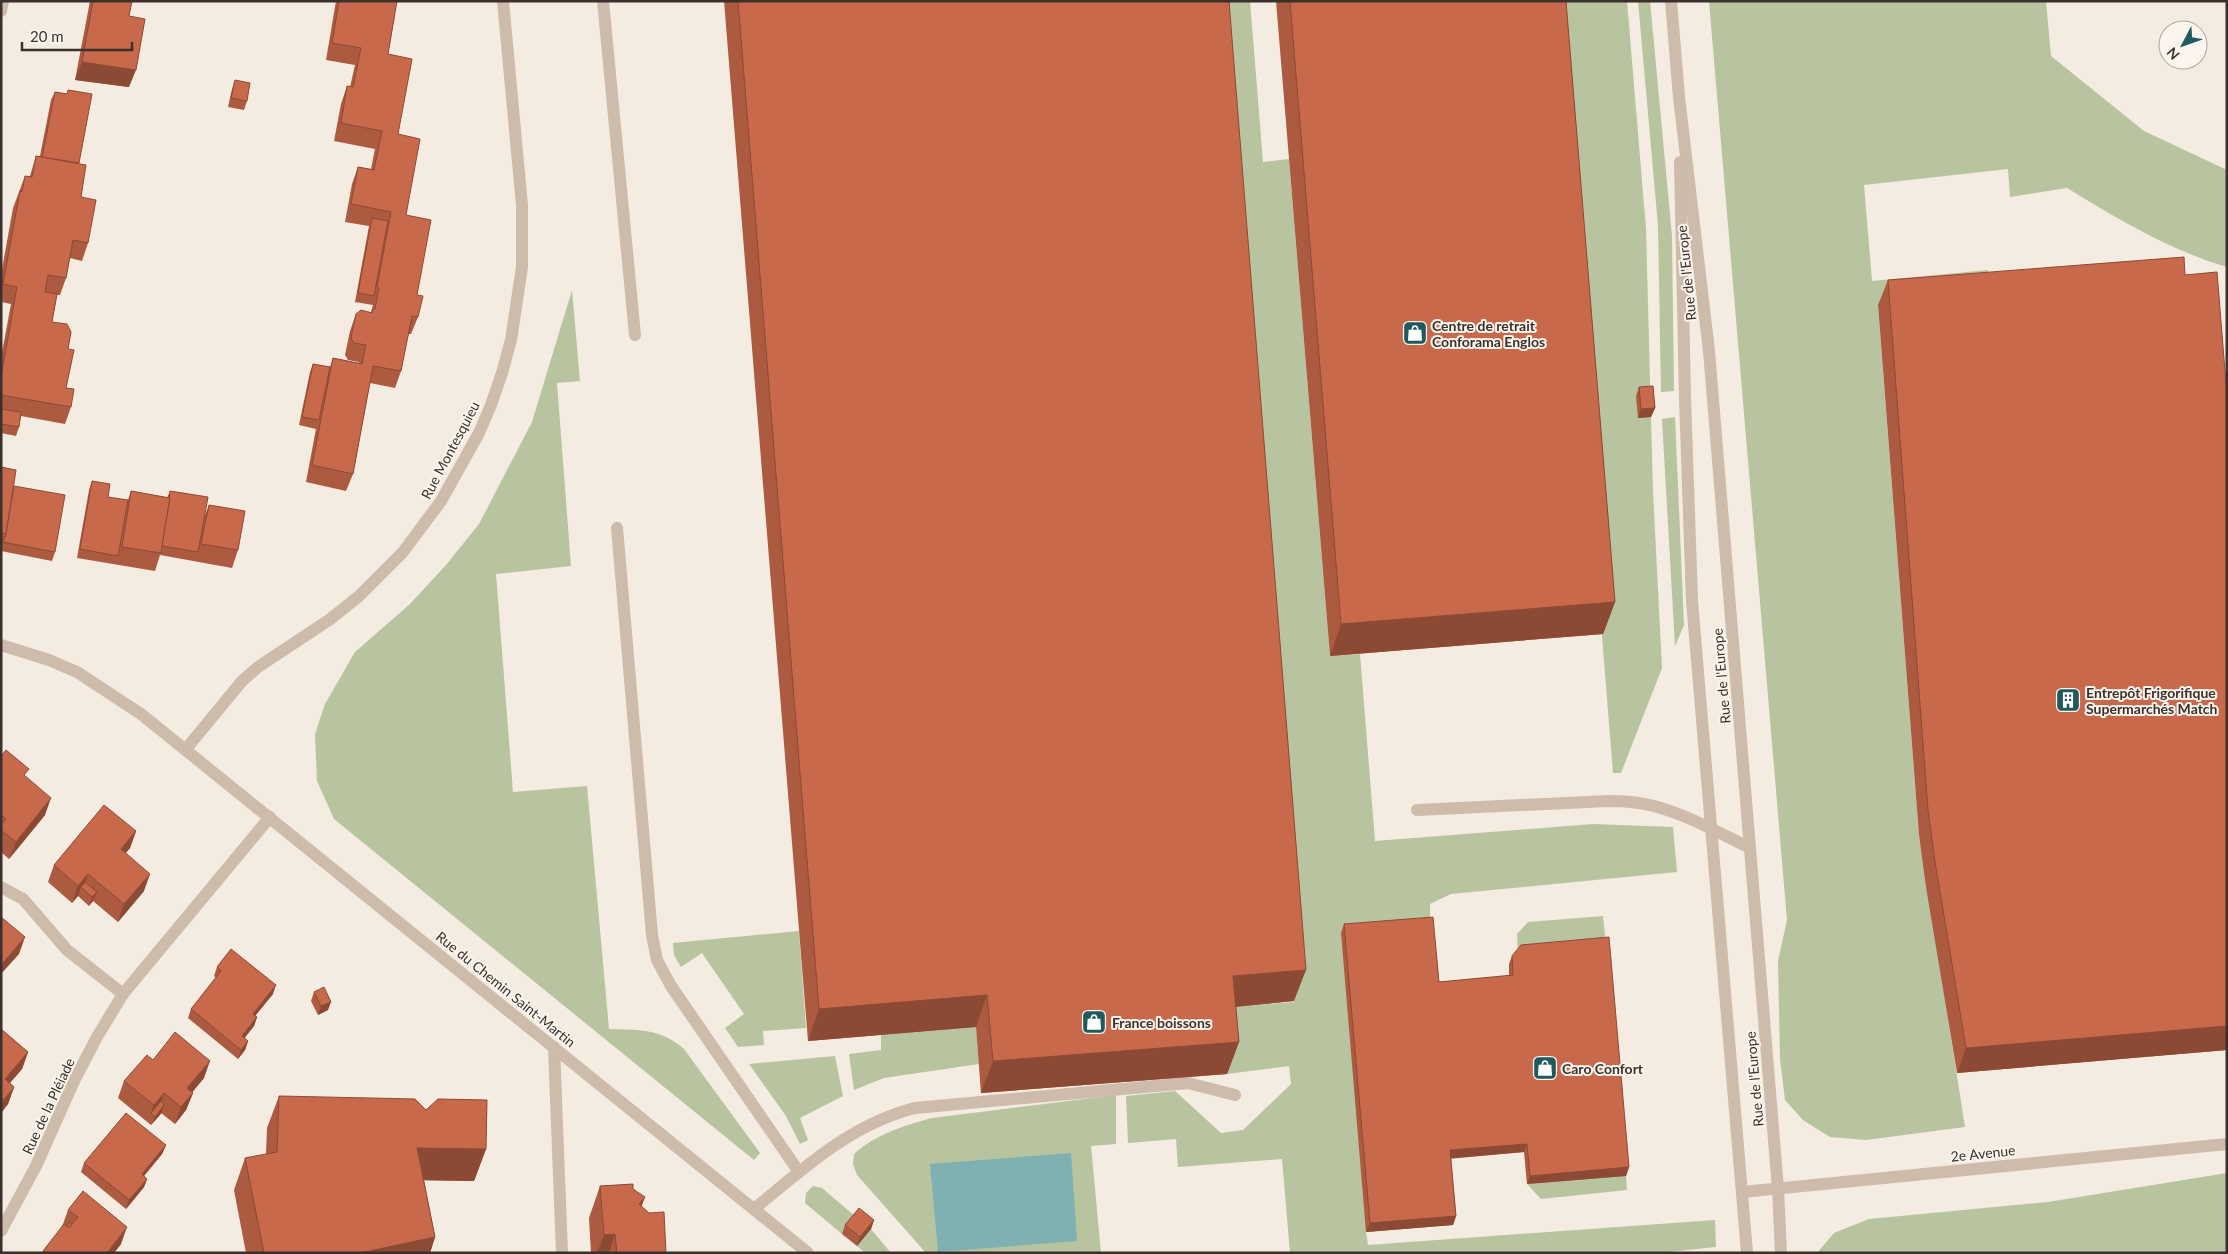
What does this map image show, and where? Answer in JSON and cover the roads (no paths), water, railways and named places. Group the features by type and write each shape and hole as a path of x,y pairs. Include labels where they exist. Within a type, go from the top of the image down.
{"street":[{"path":"1,11 3,1"},
{"name":"Rue Montesquieu","path":"186,748 242,681 258,666 329,620 384,574 441,501 479,433 502,373 511,340 522,267 522,205 503,1"},
{"path":"603,1 635,335"},
{"name":"Rue de l'Europe","path":"1671,1 1679,97 1709,351 1778,1189 1781,1253"},
{"name":"Rue de l'Europe","path":"1679,97 1684,388 1691,563 1747,1253"},
{"path":"617,528 652,935 657,960 671,986 799,1172"},
{"name":"Rue du Chemin Saint-Martin","path":"1,645 49,660 77,672 134,709 186,748 808,1253"},
{"path":"1417,810 1608,800 1632,802 1653,806 1681,815 1750,848"},
{"name":"Rue de la Pléiade","path":"1,1230 36,1166 74,1081 97,1036 123,994 270,817"},
{"path":"1,887 23,899 67,950 123,994"},
{"path":"554,1047 562,1253"},
{"path":"754,1209 822,1153 862,1127 898,1112 915,1108 1188,1083 1235,1096"},
{"name":"2e Avenue","path":"1742,1192 2227,1144"}],"water":[{"path":"1071,1153 1077,1241 938,1252 930,1164"}],"place":[{"name":"Centre de retrait Conforama Englos","path":"1415,333"},
{"name":"Entrepôt Frigorifique Supermarchés Match","path":"2068,700"},
{"name":"France boissons","path":"1094,1022"},
{"name":"Caro Confort","path":"1545,1068"}]}
